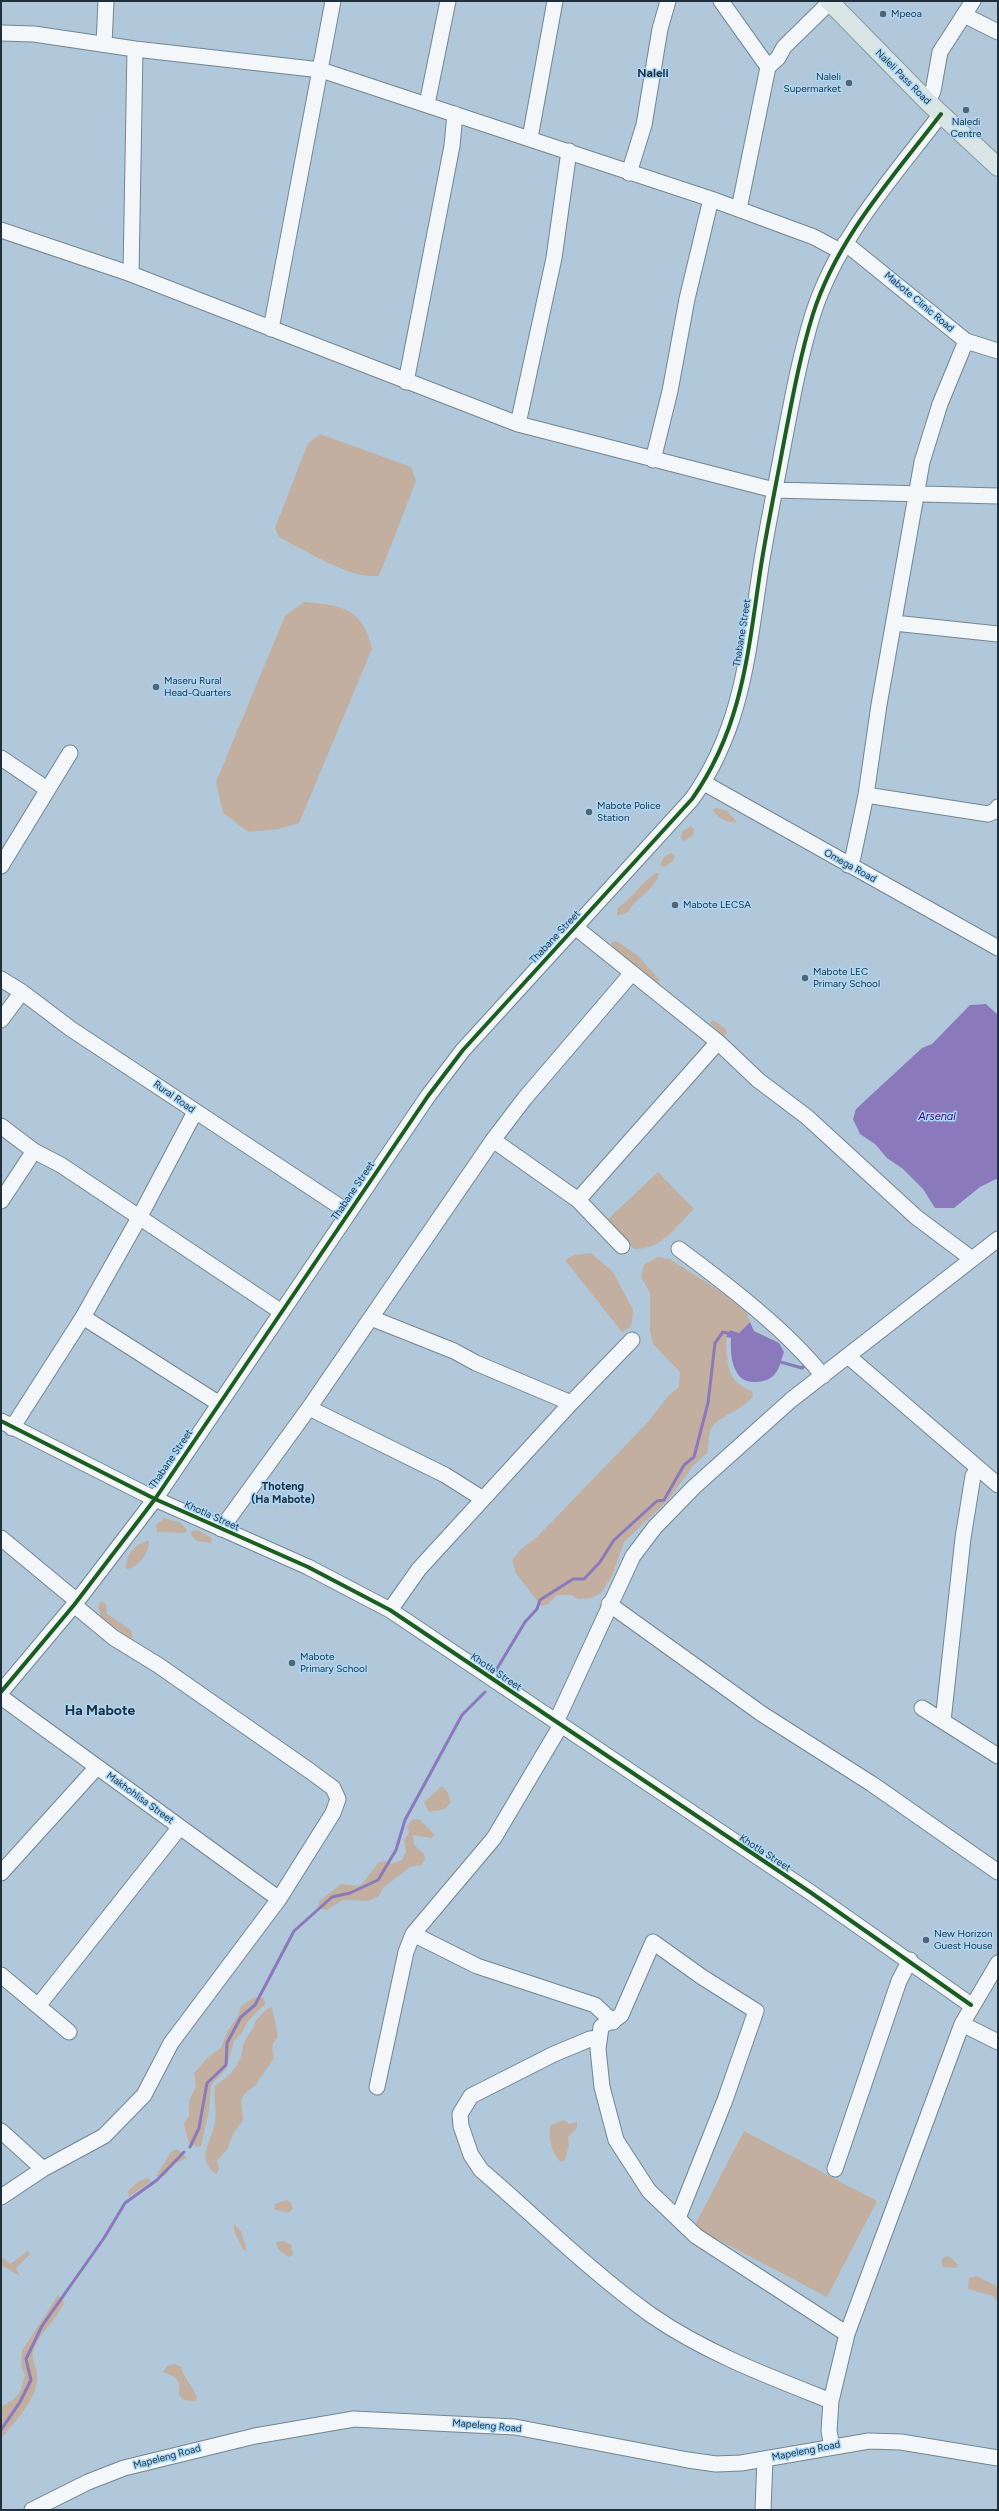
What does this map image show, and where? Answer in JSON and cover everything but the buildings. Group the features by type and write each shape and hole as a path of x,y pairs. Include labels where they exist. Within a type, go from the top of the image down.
{"main road":[{"name":"Naleli Pass Road","path":"829,2 928,102 998,167"}],"street":[{"path":"104,44 106,1"},
{"path":"271,329 333,1"},
{"path":"427,104 448,1"},
{"path":"530,138 555,1"},
{"path":"629,173 644,125 660,29 668,1"},
{"path":"721,1 768,67"},
{"path":"928,102 933,91 940,52 973,1"},
{"path":"739,209 768,67 778,58 784,47 829,2"},
{"path":"964,15 998,32"},
{"name":"Mabote Clinic Road","path":"1,33 34,34 135,49 321,70 569,151 629,173 711,198 842,247 966,341 998,351"},
{"path":"131,274 135,49"},
{"path":"406,382 452,146 455,114"},
{"name":"Thabane Street","path":"1,1692 75,1603 154,1499 280,1311 428,1096 462,1050 692,799 704,783 730,729 741,690 774,490 811,320 842,247 941,114"},
{"path":"518,424 554,258 569,151"},
{"path":"653,460 670,391 687,299 711,198"},
{"path":"1,230 131,274 406,382 518,424 774,490 998,496"},
{"path":"848,865 853,857 866,795 922,462 940,404 966,341"},
{"path":"894,623 998,634"},
{"path":"1,866 70,753"},
{"path":"3,764 47,789"},
{"name":"Omega Road","path":"704,783 998,948"},
{"path":"866,795 988,814 995,811 998,807"},
{"path":"575,928 718,1042 758,1080 807,1117 916,1217 972,1259"},
{"path":"221,1529 309,1408 494,1140 525,1098 632,973"},
{"name":"Rural Road","path":"1,979 22,992 71,1030 131,1067 195,1112 348,1212"},
{"path":"1,1020 22,992"},
{"path":"578,1200 718,1042"},
{"path":"6,1425 83,1317 139,1218 195,1112"},
{"path":"1,1126 34,1151 60,1165 280,1311"},
{"path":"494,1140 578,1200 622,1246"},
{"path":"1,1201 34,1151"},
{"path":"377,2087 406,1952 413,1934 494,1838 559,1723 609,1604 633,1556 655,1527 694,1487 791,1400 998,1239"},
{"path":"679,1249 762,1315 812,1362 823,1376"},
{"path":"83,1317 218,1403"},
{"path":"371,1318 454,1351 476,1363 571,1403"},
{"path":"390,1610 419,1569 571,1403 632,1340"},
{"path":"848,1356 998,1485"},
{"path":"309,1408 446,1475 483,1500"},
{"name":"Khotla Street","path":"6,1425 154,1499 308,1568 390,1610 910,1960 972,2005"},
{"path":"943,1721 963,1538 974,1476 978,1468"},
{"path":"1,1538 114,1638 158,1665 310,1771 337,1794 338,1799 333,1813 279,1899 171,2043 144,2095 104,2136 43,2169 1,2197"},
{"path":"609,1604 762,1714 872,1784 998,1872"},
{"name":"Makhohlisa Street","path":"1,1696 279,1899"},
{"path":"922,1708 998,1756"},
{"path":"1,1873 97,1767"},
{"path":"38,2006 180,1828"},
{"path":"413,1934 477,1966 595,2005 613,2022"},
{"path":"678,2218 725,2100 756,2011 702,1977 653,1942 620,2014 613,2022 605,2023 601,2027 599,2038 602,2087 616,2140 649,2190 696,2236 837,2330 847,2334"},
{"path":"835,2169 899,1981 910,1960"},
{"path":"832,2447 829,2431 831,2401 847,2334 962,2024 998,1963"},
{"path":"1,1975 69,2032"},
{"path":"962,2024 998,2042"},
{"path":"599,2038 590,2039 554,2054 471,2096 460,2114 461,2126 471,2155 481,2170 586,2262 652,2315 695,2342 763,2374 831,2401"},
{"path":"1,2131 43,2169"},
{"name":"Mapeleng Road","path":"32,2510 88,2482 124,2468 255,2436 354,2419 515,2426 688,2460 716,2464 741,2463 869,2441 901,2442 998,2458"},
{"path":"763,2510 765,2459"}],"shaded area":[{"path":"320,434 411,467 416,481 379,576 368,576 356,573 328,563 279,537 275,528 308,443"},
{"path":"304,602 340,607 349,611 357,617 363,625 372,649 299,823 279,829 249,832 223,813 216,782 285,616"},
{"path":"716,808 727,811 737,822 726,821 716,815 713,809"},
{"path":"691,826 694,830 693,835 685,841 681,839 682,832"},
{"path":"671,853 675,856 672,862 664,867 660,865 664,857"},
{"path":"656,873 659,874 654,885 631,907 628,912 617,916 618,908"},
{"path":"616,941 636,954 660,980 657,982 653,981 613,948 611,943"},
{"path":"713,1020 726,1029 727,1034 721,1035 710,1023"},
{"path":"658,1172 694,1209 674,1230 660,1241 644,1248 634,1249 608,1219"},
{"path":"591,1253 613,1272 633,1310 632,1323 629,1328 622,1332 565,1260 574,1255"},
{"path":"658,1257 670,1259 726,1295 747,1313 750,1322 739,1333 730,1330 728,1333 726,1348 729,1368 733,1378 736,1382 752,1391 753,1397 744,1405 716,1422 710,1430 707,1453 693,1466 669,1499 624,1542 612,1576 601,1593 591,1598 578,1599 571,1595 557,1595 548,1604 541,1606 516,1573 512,1560 520,1550 536,1538 649,1421 668,1396 679,1387 680,1372 653,1344 650,1331 650,1293 641,1277 644,1265"},
{"path":"164,1518 181,1523 187,1530 185,1533 157,1532 156,1525"},
{"path":"192,1531 200,1532 212,1538 211,1543 197,1541 191,1535"},
{"path":"149,1541 149,1545 142,1559 134,1566 126,1569 127,1559 132,1550 140,1544"},
{"path":"101,1601 106,1604 107,1614 131,1630 133,1637 131,1638 122,1635 120,1630 102,1621 98,1606"},
{"path":"442,1786 448,1793 451,1802 445,1809 429,1812 424,1802"},
{"path":"419,1819 435,1835 431,1838 413,1835 414,1845 424,1854 425,1860 421,1865 410,1867 383,1888 379,1896 368,1901 343,1900 326,1910 318,1908 319,1901 341,1884 358,1886 362,1884 378,1863 384,1861 392,1864 402,1860 406,1852 404,1840 409,1833 407,1827 412,1820"},
{"path":"255,1997 264,1998 265,2004 248,2021 242,2033 234,2041 226,2069 211,2085 209,2111 201,2146 197,2147 188,2141 184,2123 189,2116 189,2101 196,2086 194,2073 207,2058 221,2048 227,2032 238,2016 241,2006"},
{"path":"272,2007 278,2037 274,2042 273,2047 274,2058 255,2086 244,2094 241,2101 243,2120 233,2134 228,2148 217,2161 219,2170 216,2174 206,2161 205,2155 206,2148 214,2128 216,2112 214,2095 215,2086 227,2077 236,2066 242,2054 246,2038 253,2029 255,2021 267,2009"},
{"path":"564,2120 569,2124 577,2122 577,2128 568,2137 569,2145 565,2160 561,2162 551,2145 550,2129 551,2125"},
{"path":"744,2131 877,2201 827,2297 694,2227"},
{"path":"177,2149 187,2158 176,2163 164,2176 156,2176 171,2152"},
{"path":"148,2178 151,2181 129,2197 128,2191 139,2181"},
{"path":"287,2200 291,2203 293,2209 288,2213 274,2209 275,2204"},
{"path":"234,2224 241,2231 247,2251 243,2250 234,2230"},
{"path":"283,2241 291,2244 293,2255 288,2257 278,2249 276,2242"},
{"path":"28,2251 30,2254 16,2268 20,2276 1,2265 1,2256 10,2264"},
{"path":"946,2256 952,2258 958,2265 957,2268 943,2267 941,2260"},
{"path":"977,2276 998,2287 998,2303 993,2296 968,2289 969,2278"},
{"path":"58,2295 64,2302 61,2309 35,2345 33,2352 37,2379 33,2395 24,2411 1,2439 1,2407 14,2399 20,2392 25,2375 21,2366 22,2351"},
{"path":"175,2364 181,2367 197,2397 195,2401 184,2400 179,2395 179,2383 175,2377 163,2372 167,2366"}],"water":[{"name":"Arsenal","path":"986,1004 998,1015 998,1178 980,1187 954,1208 935,1208 923,1189 903,1169 887,1158 875,1144 860,1134 853,1119 856,1109 922,1048 932,1044 970,1005"},
{"path":"750,1322 754,1331 779,1343 784,1352 780,1366 774,1375 763,1381 754,1382 741,1378 737,1373 732,1359 731,1338 726,1337 730,1330 739,1333"}],"waterway":[{"path":"495,1672 525,1622 537,1609 540,1600 573,1579 584,1579 600,1562 614,1540 657,1501 664,1500 684,1465 694,1457 708,1403 715,1343 723,1332 731,1334"},
{"path":"777,1361 802,1368 807,1364"},
{"path":"190,2147 199,2128 207,2083 226,2065 227,2043 241,2017 255,2005 294,1931 332,1897 350,1893 378,1880 396,1850 405,1820 462,1715 485,1692"},
{"path":"1,2430 20,2402 31,2380 26,2359 42,2326 104,2238 125,2203 157,2180 184,2152"}],"cycle path":[{"path":"1,1692 74,1605 155,1499 428,1096 463,1050 692,799 709,772 733,716 741,687 766,538 799,365 813,314 823,286 851,234 868,209 941,114"},
{"path":"1,1421 155,1499 308,1567 390,1610 810,1892 971,2005"}],"place":[{"name":"Mpeoa","path":"883,14"},
{"name":"Naleli Supermarket","path":"849,83"},
{"name":"Naledi Centre","path":"966,110"},
{"name":"Maseru Rural Head-Quarters","path":"156,687"},
{"name":"Mabote Police Station","path":"589,812"},
{"name":"Mabote LECSA","path":"675,905"},
{"name":"Mabote LEC Primary School","path":"805,978"},
{"name":"Mabote Primary School","path":"292,1663"},
{"name":"New Horizon Guest House","path":"926,1940"}],"district":[{"name":"Naleli","path":"653,73"},
{"name":"Thoteng (Ha Mabote)","path":"283,1493"},
{"name":"Ha Mabote","path":"100,1711"}]}
